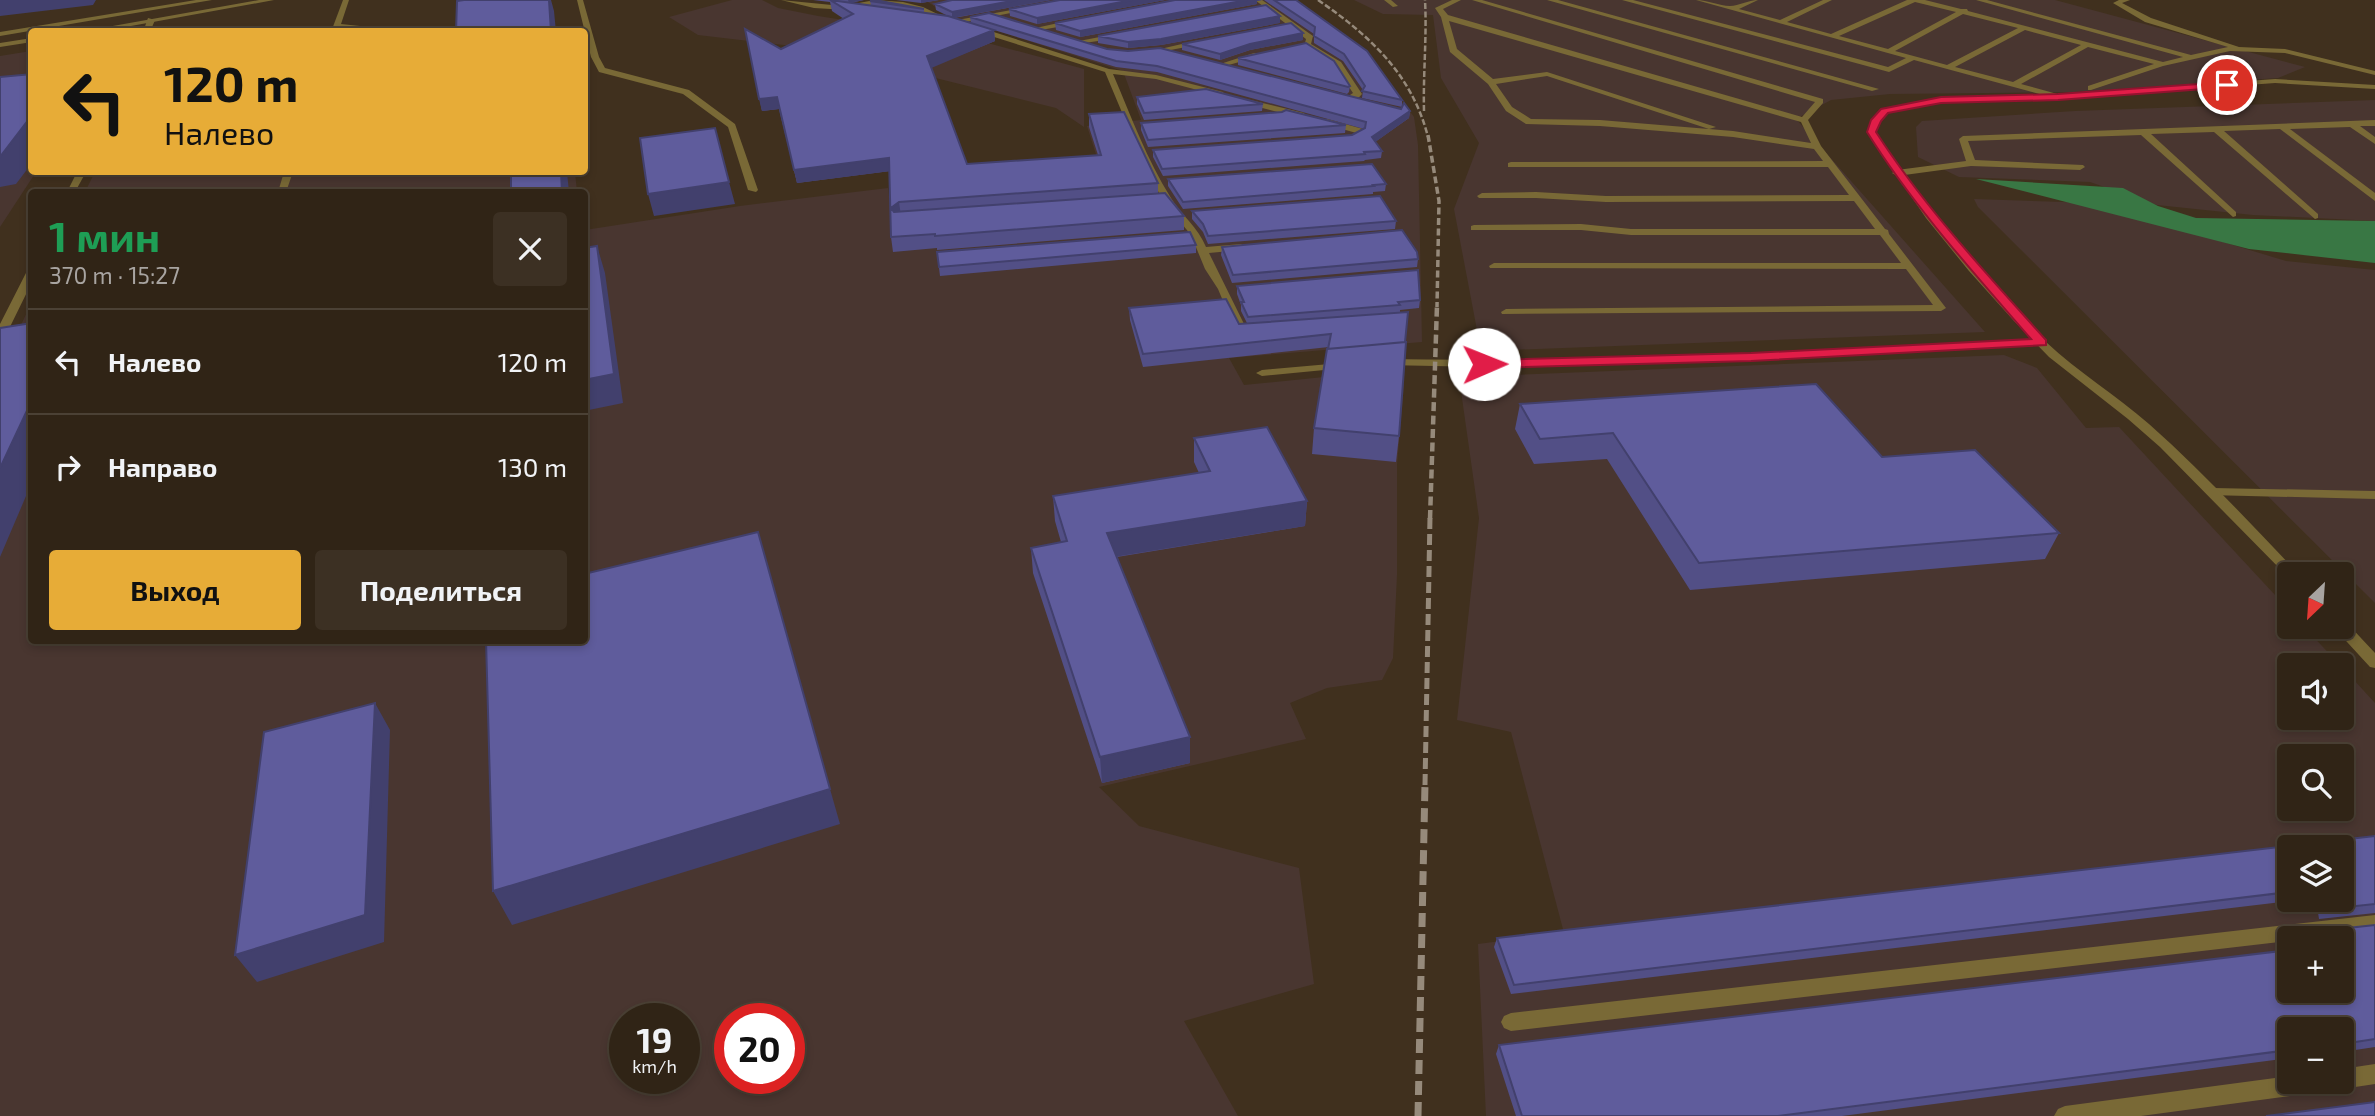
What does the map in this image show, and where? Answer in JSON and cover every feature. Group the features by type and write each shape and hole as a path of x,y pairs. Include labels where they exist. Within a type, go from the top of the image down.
{"street":[{"path":"37,28 209,0"},
{"path":"105,28 270,0"},
{"path":"335,28 346,0"},
{"path":"580,0 587,28"},
{"path":"784,0 869,12"},
{"path":"1258,0 1310,38 1307,45"},
{"path":"1387,0 1395,6"},
{"path":"1458,0 1439,8 1445,17 1453,50 1491,82 1509,108 1529,122 1600,123 1733,134 1817,147"},
{"path":"1475,0 1819,101 1804,120"},
{"path":"1550,0 1875,89"},
{"path":"1625,0 1889,69 1913,58"},
{"path":"1699,0 2058,97"},
{"path":"1731,9 1755,0"},
{"path":"1780,22 1829,0"},
{"path":"1832,36 1915,0 2163,64"},
{"path":"2127,0 2116,3 2148,20 2243,49"},
{"path":"844,7 878,1 920,8 951,23 1108,71 1156,77 1227,96"},
{"path":"1889,51 1982,1 2193,57"},
{"path":"920,8 932,6"},
{"path":"930,21 951,23 1040,7"},
{"path":"1255,9 1268,7"},
{"path":"990,15 1013,22"},
{"path":"1445,17 1804,120 1817,147 1941,308 1506,312"},
{"path":"1035,29 1087,19"},
{"path":"148,28 151,20"},
{"path":"1278,27 1291,25"},
{"path":"1024,26 1057,36"},
{"path":"1948,67 2024,28"},
{"path":"0,34 28,29"},
{"path":"588,30 595,57 602,70 686,92 732,126 753,190"},
{"path":"1078,42 1119,35"},
{"path":"1068,39 1098,48"},
{"path":"1180,56 1155,51 1212,40"},
{"path":"0,45 28,41"},
{"path":"2014,85 2088,44"},
{"path":"1296,47 1307,45 1338,64 1358,94 1350,99"},
{"path":"2091,88 2163,64 2230,49 2286,51 2375,73"},
{"path":"1219,66 1262,53"},
{"path":"1209,64 1232,69"},
{"path":"1108,71 1123,100 1143,153 1168,201 1196,233 1210,269 1223,289 1242,332 1269,329"},
{"path":"1491,82 1547,74 1733,134"},
{"path":"2280,562 2213,492 2143,425 2088,384 2041,343 1941,230 1897,173 1871,132 1876,120 1885,111 1941,100 2058,97 2275,81 2375,87"},
{"path":"1188,94 1214,92"},
{"path":"1337,96 1362,103"},
{"path":"1123,100 1136,99"},
{"path":"1241,99 1307,117"},
{"path":"1267,116 1294,114"},
{"path":"1320,121 1360,131 1351,137 1338,138"},
{"path":"1971,163 1963,139 2375,122"},
{"path":"2352,124 2375,141"},
{"path":"1133,126 1146,125"},
{"path":"2281,126 2375,198"},
{"path":"2216,129 2315,216"},
{"path":"2143,132 2233,214"},
{"path":"1143,153 1157,152"},
{"path":"1897,173 1971,163 2080,167"},
{"path":"1511,165 1830,164"},
{"path":"1159,182 1172,181"},
{"path":"1482,196 1536,195 1606,200 1857,198"},
{"path":"1155,202 1168,201"},
{"path":"1180,215 1193,214"},
{"path":"1474,228 1580,228 1631,232 1885,232"},
{"path":"1182,235 1196,233"},
{"path":"1204,250 1259,246"},
{"path":"1494,266 1909,266"},
{"path":"0,335 28,279"},
{"path":"1223,289 1237,288"},
{"path":"1372,363 1399,361 1484,364 1751,357 2041,343"},
{"path":"1262,373 1358,365"},
{"path":"2213,492 2375,495"},
{"path":"2353,639 2375,663"},
{"path":"1511,1022 2375,923"},
{"path":"2354,1077 2375,1074"},
{"path":"2065,1116 2277,1088"}],"shaded area":[{"path":"732,0 762,0 778,8 818,16 951,33 1084,69 1084,127 1056,108 819,49 698,35 669,17"},
{"path":"911,0 1290,0 1370,57 1414,117 1418,145 1422,342 1229,358 1244,385 1324,377 1404,384 1397,465 1397,575 1393,658 1382,680 1327,688 1290,703 1306,739 1099,787 1139,826 1299,868 1314,984 1184,1021 1238,1116 0,1116 0,369 28,310 28,644 588,644 588,230 740,206 888,188 890,204 1107,189 1087,126 1141,120 1123,71 947,15 928,2"},
{"path":"1354,0 2055,0 2305,67 2278,78 2074,92 1890,94 1831,100 1796,119 1985,332 1481,351 1454,209 1479,143 1441,78 1433,15 1383,14"},
{"path":"28,51 28,175 34,175 0,227 0,56"},
{"path":"2375,100 2375,221 2253,215 2157,205 2090,182 1959,177 1918,157 1916,127 1922,121 2075,111"},
{"path":"94,175 575,175 577,189 86,189"},
{"path":"1974,199 2094,203 2286,261 2375,270 2375,603 2354,582 2354,562 2334,562 1978,207"},
{"path":"2004,355 2037,368 2086,428 2119,427 2277,597 2277,639 2315,639 2329,653 2277,653 2277,730 2354,730 2354,680 2375,703 2375,1116 1486,1116 1478,944 1564,933 1511,732 1457,720 1479,518 1459,377 1488,384 1514,375"}],"green space":[{"path":"1976,179 2123,188 2158,206 2196,218 2375,221 2375,263 2249,249"}],"building":[{"path":"549,0 551,28 456,28 457,1"},
{"path":"830,0 948,16 994,30 927,56 967,164 1101,155 1089,114 1124,112 1158,183 899,202 891,208 894,212 1165,193 1184,216 935,236 891,237 889,158 794,170 777,97 759,99 745,29 781,49 853,14"},
{"path":"875,0 924,9 870,1"},
{"path":"952,0 1017,0 952,12 935,4"},
{"path":"1060,0 1132,0 1037,18 1009,9"},
{"path":"1175,0 1247,0 1080,31 1055,23"},
{"path":"1274,0 1296,0 1367,51 1402,100 1362,91 1365,86 1344,54 1314,36 1315,27"},
{"path":"1266,5 1280,16 1161,39 1128,42 1098,36"},
{"path":"989,13 1107,49 1128,51 1160,48 1401,109 1404,103 1410,111 1372,137 1382,151 1162,169 1153,150 1352,135 1365,128 1366,122 1157,66 1116,61 970,17"},
{"path":"1291,23 1303,33 1250,44 1220,54 1182,44"},
{"path":"1306,43 1334,61 1350,86 1238,58"},
{"path":"28,74 28,120 0,157 0,77"},
{"path":"1206,89 1263,104 1144,113 1137,97"},
{"path":"1286,110 1346,125 1148,140 1141,123 1282,112"},
{"path":"715,128 729,182 648,194 640,138"},
{"path":"1372,164 1386,184 1183,202 1168,179"},
{"path":"511,175 561,175 562,189 511,189"},
{"path":"1380,196 1396,221 1208,236 1203,224 1192,211"},
{"path":"1402,230 1417,252 1418,259 1233,275 1222,247"},
{"path":"1190,232 1196,245 939,267 937,252"},
{"path":"597,246 614,374 588,379 588,247"},
{"path":"1418,270 1420,300 1398,302 1400,305 1248,317 1237,286"},
{"path":"1226,299 1239,324 1408,312 1405,342 1328,349 1331,334 1143,354 1129,308"},
{"path":"28,324 28,408 0,468 0,328"},
{"path":"1406,342 1399,436 1314,428 1327,349"},
{"path":"1816,384 1882,457 1975,450 2059,533 1699,563 1613,433 1540,439 1520,404"},
{"path":"1267,427 1307,501 1107,533 1190,737 1100,757 1031,548 1067,541 1053,496 1210,471 1194,438"},
{"path":"758,532 830,789 493,891 486,644 588,644 588,573"},
{"path":"375,703 365,915 235,955 264,732"},
{"path":"2375,836 2375,904 2354,906 2354,838"},
{"path":"2277,847 2277,893 1514,985 1497,938"},
{"path":"2375,925 2375,1039 2354,1042 2354,1017 2277,1017 2277,1052 1778,1116 1522,1116 1499,1045 2277,951 2277,1003 2354,1003 2354,927"},
{"path":"2375,1102 2375,1116 2266,1116"}],"railway":[{"path":"1318,0 1371,42 1400,75 1421,114 1428,137"},
{"path":"1424,111 1425,0"},
{"path":"1428,135 1439,201 1437,307"},
{"path":"1430,519 1437,305"},
{"path":"1425,785 1430,517"},
{"path":"1418,1116 1425,783"}],"route":[{"path":"1484,364 1751,357 2041,343 1941,230 1897,173 1871,132 1876,120 1885,111 1941,100 2058,97 2227,85"}]}
